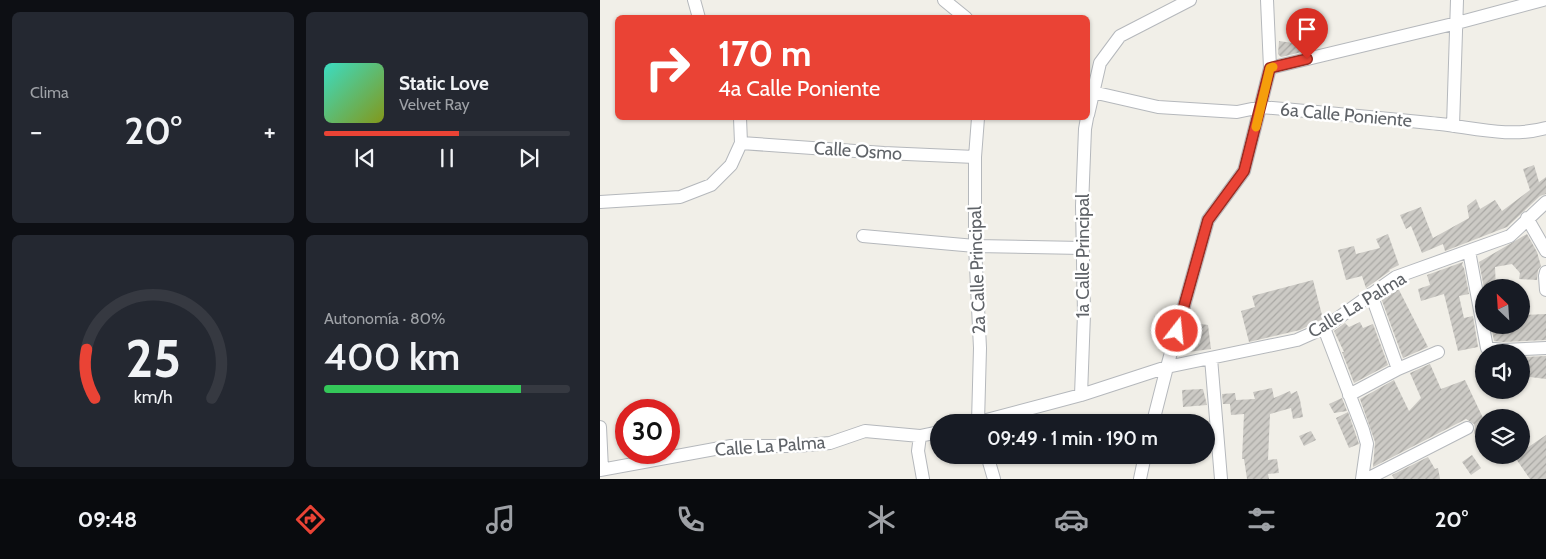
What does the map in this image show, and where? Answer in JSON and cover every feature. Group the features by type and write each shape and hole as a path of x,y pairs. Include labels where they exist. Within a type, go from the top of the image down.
{"street":[{"path":"694,0 698,15"},
{"path":"944,0 962,15"},
{"name":"1a Calle Principal","path":"1090,92 1100,63 1120,36 1190,0"},
{"path":"1155,414 1208,220 1244,171 1270,68 1267,0"},
{"path":"1453,126 1457,0"},
{"path":"1270,68 1457,23 1543,0"},
{"name":"6a Calle Poniente","path":"1090,92 1158,108 1237,112 1261,108 1453,126 1499,133 1546,128"},
{"path":"600,202 680,197 711,185 731,165 741,143 740,120"},
{"name":"2a Calle Principal","path":"978,120 975,157 975,246 980,348 978,414"},
{"name":"1a Calle Principal","path":"1081,395 1084,314 1082,206 1086,120"},
{"name":"Calle Osmo","path":"741,143 975,157"},
{"name":"Calle La Palma","path":"1009,414 1081,395 1167,367 1297,340 1324,328 1396,277 1510,236 1546,202"},
{"path":"1527,218 1546,251"},
{"path":"863,236 975,246 1083,248"},
{"path":"1470,251 1487,348 1504,350 1546,348"},
{"path":"1546,272 1546,290"},
{"path":"1371,294 1398,369"},
{"path":"1324,328 1367,444 1362,479"},
{"path":"1349,395 1398,369 1438,352"},
{"path":"1211,358 1221,479"},
{"path":"600,427 601,469"},
{"path":"1367,479 1467,428"},
{"name":"Calle La Palma","path":"601,469 616,473 731,446 796,446 830,442 865,432 920,436 930,434"},
{"path":"920,436 918,450 923,479"},
{"path":"990,464 994,479"},
{"path":"1140,479 1143,464"}],"building":[{"path":"1279,41 1300,44 1302,52 1281,57 1278,54"},
{"path":"1534,165 1539,182 1546,177 1546,194 1540,196 1507,227 1445,251 1443,244 1422,253 1411,226 1406,229 1400,215 1421,207 1433,238 1469,218 1467,206 1476,199 1480,209 1495,200 1502,211 1530,190 1523,169"},
{"path":"1388,234 1399,265 1389,270 1366,288 1362,276 1346,280 1338,250 1354,246 1356,254 1380,248 1376,239"},
{"path":"1527,234 1537,252 1541,266 1538,270 1537,280 1519,279 1520,273 1512,264 1495,267 1496,279 1482,279 1479,262"},
{"path":"1463,262 1462,265 1469,294 1459,296 1464,318 1473,316 1478,344 1475,344 1475,348 1458,351 1444,294 1421,301 1418,289 1430,285 1427,275"},
{"path":"1313,280 1323,319 1300,330 1249,342 1241,311 1255,307 1252,296"},
{"path":"1397,286 1428,347 1403,358 1381,298"},
{"path":"1546,314 1546,340 1494,341 1493,334 1530,334 1530,315"},
{"path":"1188,322 1208,325 1211,349 1181,353"},
{"path":"1360,322 1363,328 1373,324 1388,365 1354,383 1342,352 1344,352 1334,331 1345,323 1349,327"},
{"path":"1546,356 1546,379 1530,377 1530,357"},
{"path":"1430,364 1441,389 1465,380 1479,409 1475,409 1475,428 1474,424 1466,419 1373,467 1375,442 1360,399 1394,380 1409,411 1421,398 1410,373"},
{"path":"1272,388 1274,398 1290,391 1291,394 1297,391 1303,417 1293,419 1291,408 1270,414 1268,460 1277,459 1279,473 1268,474 1269,479 1247,479 1244,459 1242,459 1244,414 1231,415 1230,404 1223,404 1222,394 1235,393 1236,400 1255,399 1253,392"},
{"path":"1203,389 1207,405 1183,407 1182,390"},
{"path":"1342,398 1347,411 1334,413 1329,404"},
{"path":"1348,412 1359,444 1349,448 1336,418"},
{"path":"1311,431 1316,440 1304,446 1299,436"},
{"path":"1546,435 1546,479 1530,479 1520,464 1530,464 1530,446"},
{"path":"1472,455 1475,464 1478,464 1481,468 1471,475 1462,462"},
{"path":"1428,457 1435,469 1438,468 1440,479 1394,479 1392,475"}],"slow traffic":[{"path":"1256,127 1270,68 1273,67"}],"route":[{"path":"1177,331 1208,220 1244,171 1270,68 1307,59"}]}
